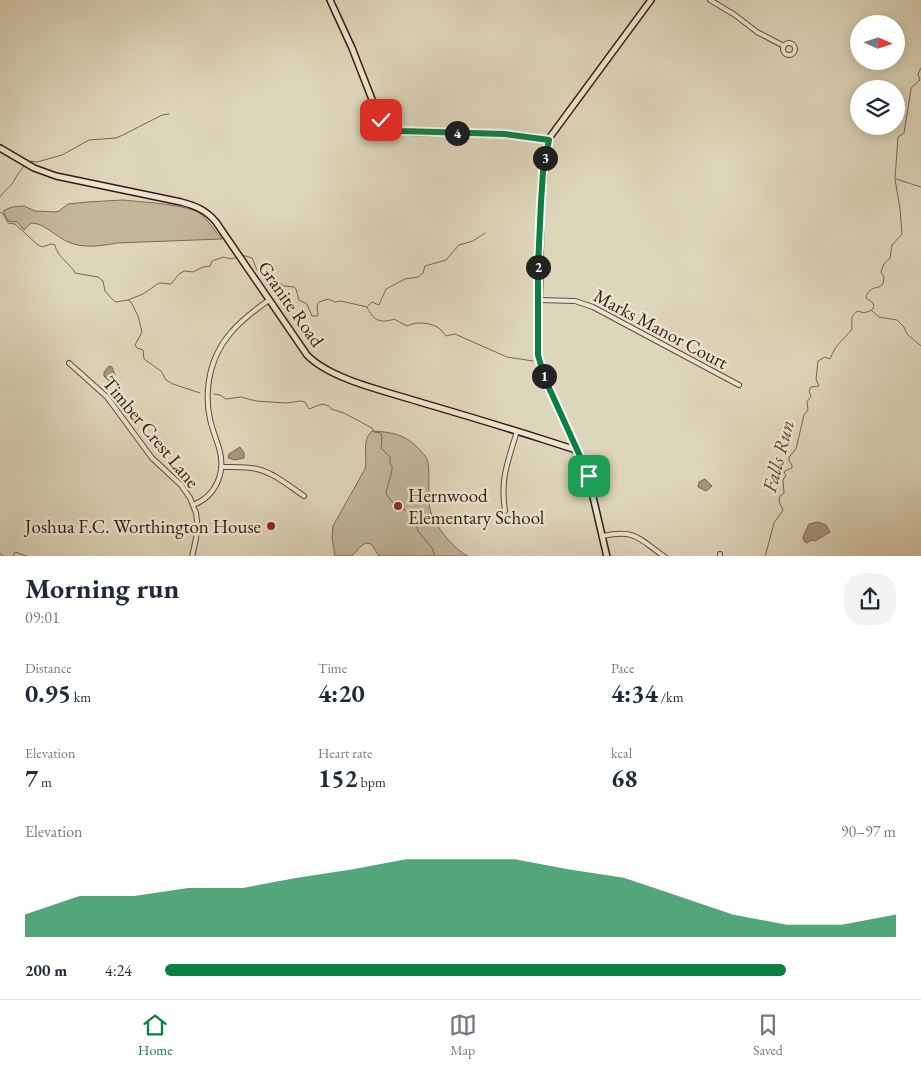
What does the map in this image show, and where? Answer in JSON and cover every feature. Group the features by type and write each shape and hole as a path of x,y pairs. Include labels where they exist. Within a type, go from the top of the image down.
{"street":[{"path":"330,0 378,113 387,127 401,131 505,134 549,140"},
{"path":"607,556 589,476 540,364 537,346 541,196 549,140 651,0"},
{"path":"710,0 784,46"},
{"name":"Granite Road","path":"0,148 50,175 200,207 216,222 307,355 326,370 373,387 573,449 579,453"},
{"path":"193,505 204,500 212,492 219,480 221,467 219,448 212,429 208,409 208,388 212,368 221,345 232,330 248,314 270,300"},
{"name":"Marks Manor Court","path":"538,300 576,301 593,307 739,385"},
{"name":"Timber Crest Lane","path":"69,363 107,397 152,458 186,491 198,521 192,556"},
{"path":"505,511 503,479 517,431"},
{"path":"221,467 246,467 261,470 275,476 304,496"},
{"path":"603,536 616,533 629,534 639,538 665,556"}],"shaded area":[{"path":"123,200 176,206 196,211 205,218 222,239 85,246 72,244 45,227 36,224 31,223 24,230 17,222 8,221 3,211 12,207 24,206 35,211 56,212 68,204"},
{"path":"109,366 112,367 115,375 112,381 109,381 104,376 104,372"},
{"path":"372,431 392,433 404,437 426,457 429,477 429,504 432,515 451,543 468,556 379,556 371,544 366,543 352,556 335,556 332,538 333,526 365,469 366,444"},
{"path":"240,447 244,453 244,458 235,460 228,458 229,454"},
{"path":"705,479 712,486 706,491 698,487 699,482"},
{"path":"818,522 826,525 830,532 815,541 812,540 807,543 803,537 809,524"}],"waterway":[{"name":"Falls Run","path":"765,556 774,523 783,510 779,501 780,496 784,493 783,480 786,475 784,473 792,468 789,457 796,449 804,415 808,410 807,402 811,396 809,391 811,387 819,386 816,379 818,361 825,357 830,359 837,345 852,329 852,318 855,313 858,311 864,313 872,310 874,306 866,298 867,295 871,290 883,284 884,277 881,272 884,264 890,258 892,245 902,234 895,179 898,137 904,133 911,89 920,80 918,74 921,68"},
{"path":"29,161 37,162 62,155 89,140 116,138 162,115 169,114"},
{"path":"0,197 13,183 24,166"},
{"path":"896,179 921,187"},
{"path":"0,212 8,223 15,224 38,245 42,247 51,244 55,245 58,253 75,273 98,277 103,281 105,291 113,300 116,302 128,300 131,302 138,316 142,332 135,345 143,350 144,359 161,371 166,380 200,393"},
{"path":"368,306 372,302 379,305 386,289 405,279 418,277 423,273 425,266 446,260 459,245 473,241 485,233"},
{"path":"242,255 252,258 257,270 264,273 270,279 284,286 294,287 299,300 307,304 312,316 318,315 317,306 319,302 328,299 335,302 341,301 367,307 374,318 381,321 394,319 407,326 415,323 434,325 446,336 455,334 507,357 533,361"},
{"path":"128,300 143,294 159,283 171,284 184,271 193,272 210,266 212,261 223,257 232,259 236,257"},
{"path":"872,311 879,317 897,320 904,327 907,334 921,346"},
{"path":"214,394 226,399 241,397 256,401 286,403 301,401 305,402 309,409 322,404 372,428 374,432 381,433 381,448 390,457 390,464 392,466 386,494 393,503 404,509 415,521 418,531 432,548 435,556"},
{"path":"13,556 15,552 26,556"},
{"path":"0,553 3,556"}],"place":[{"name":"Hernwood Elementary School","path":"398,506"},
{"name":"Joshua F.C. Worthington House","path":"271,526"}],"route":[{"path":"381,120 387,127 401,131 505,134 549,140 543,172 541,202 538,266 538,355 545,379 589,476"}]}
